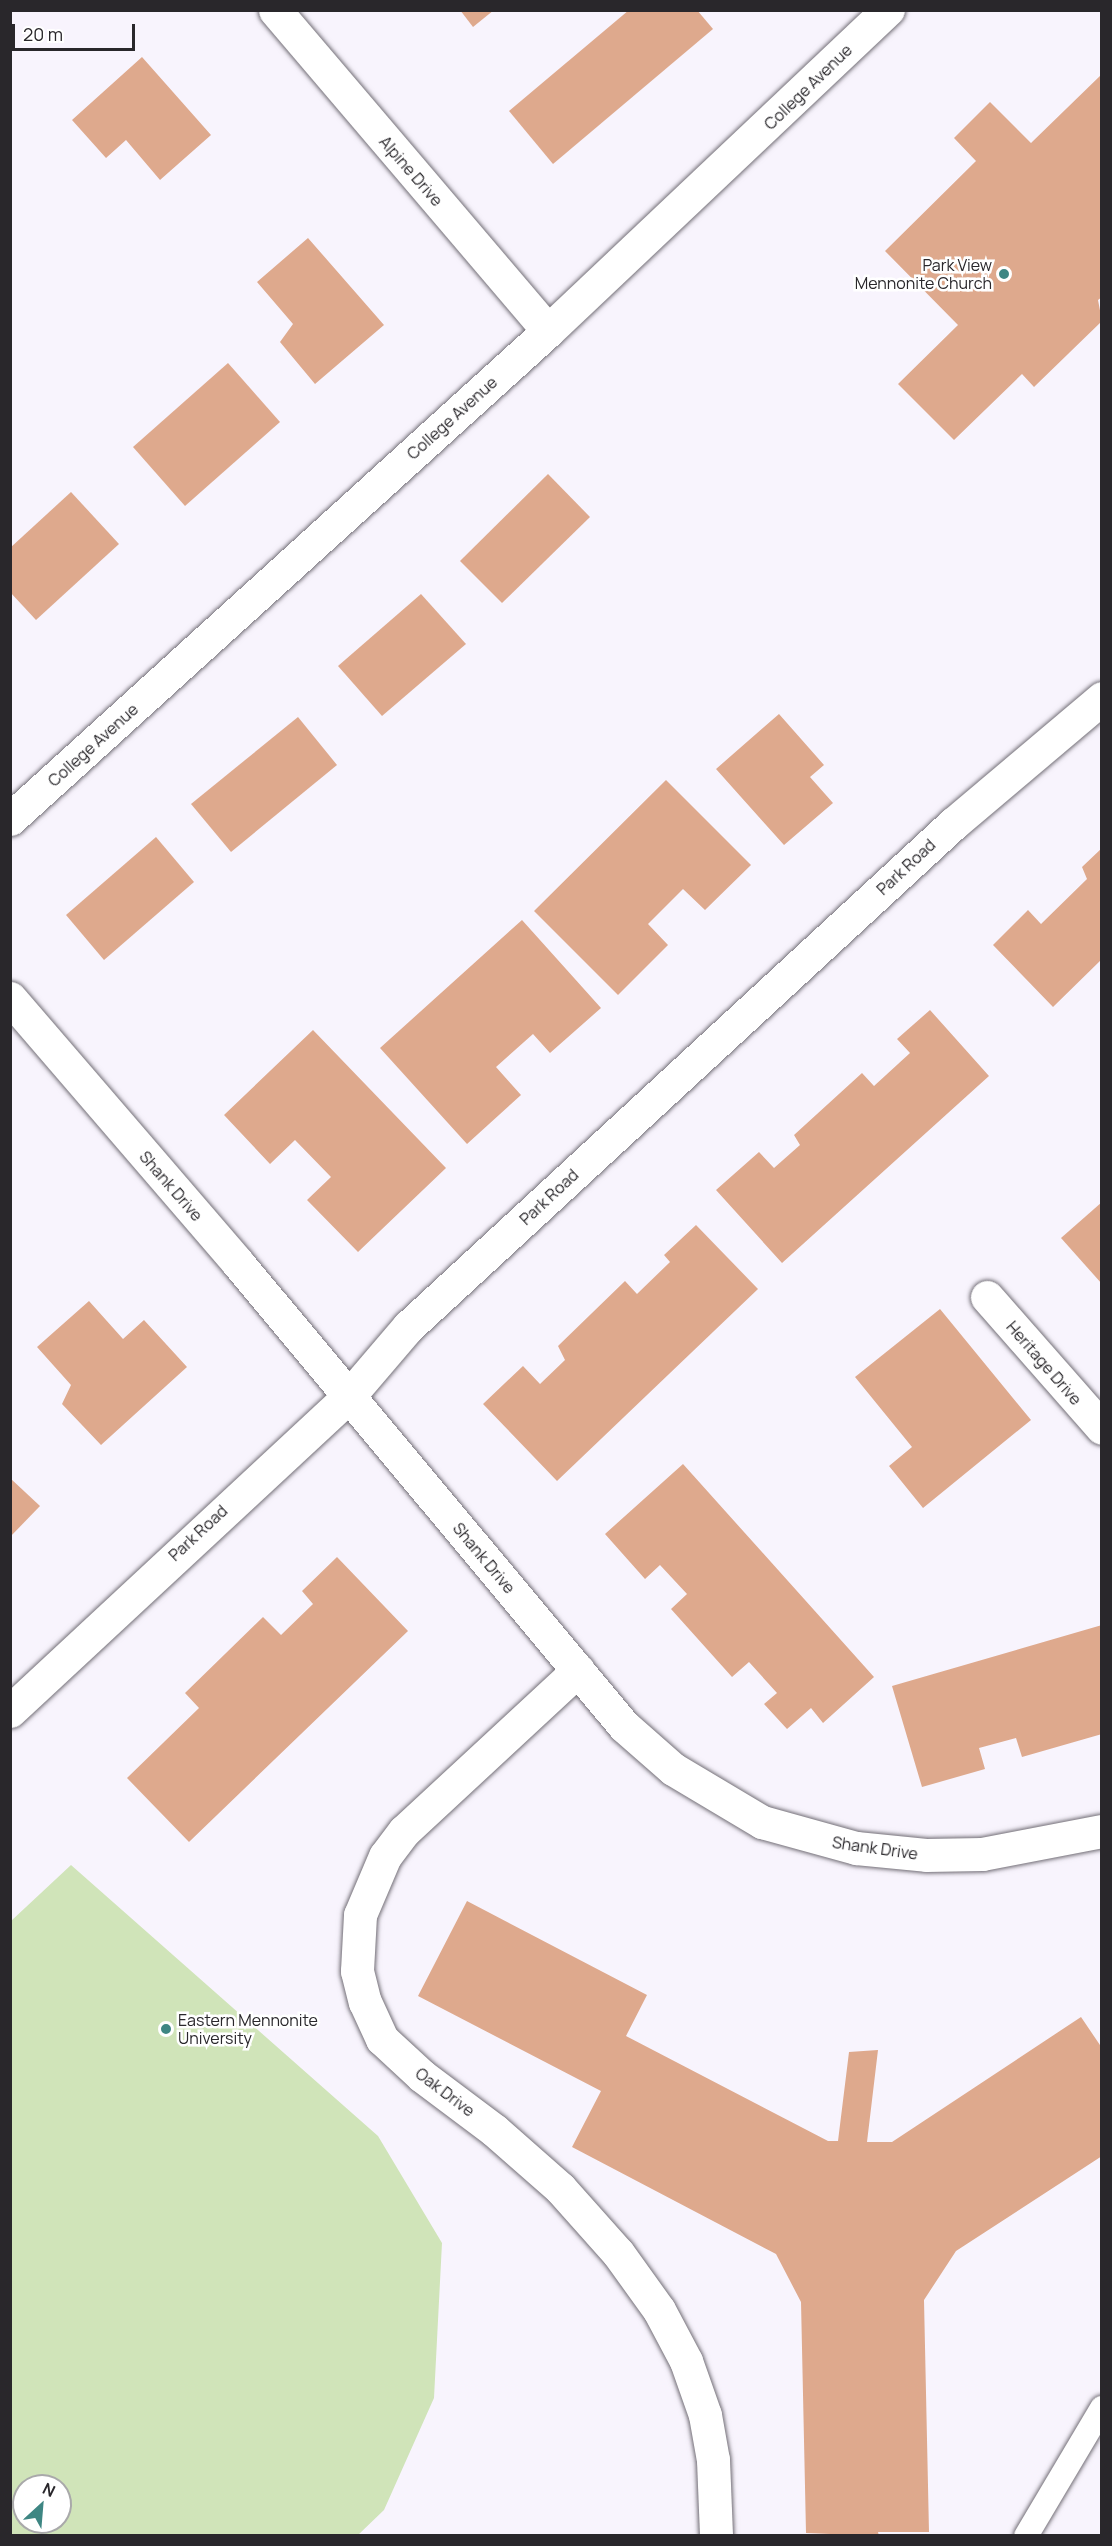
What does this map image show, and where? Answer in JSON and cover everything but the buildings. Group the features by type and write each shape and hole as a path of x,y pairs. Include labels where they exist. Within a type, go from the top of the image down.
{"street":[{"name":"Alpine Drive","path":"275,10 548,331"},
{"name":"College Avenue","path":"10,819 548,331 888,10"},
{"name":"Park Road","path":"10,1712 349,1396 416,1319 953,824 1101,698"},
{"name":"Shank Drive","path":"10,998 349,1396 624,1726 673,1769 738,1810 802,1835 884,1852 954,1855 1002,1851 1101,1832"},
{"name":"Heritage Drive","path":"987,1297 1101,1428"},
{"name":"Oak Drive","path":"578,1670 404,1831 385,1856 360,1915 357,1971 365,2002 382,2038 422,2076 494,2130 560,2188 618,2253 659,2310 686,2361 705,2415 713,2460 716,2535"}],"lane":[{"path":"1026,2535 1101,2408"}],"green space":[{"name":"Eastern Mennonite University","path":"71,1865 378,2136 442,2243 434,2398 384,2510 358,2535 11,2535 11,1921"}],"place":[{"name":"Park View Mennonite Church","path":"1004,274"},
{"name":"Eastern Mennonite University","path":"166,2029"}]}
